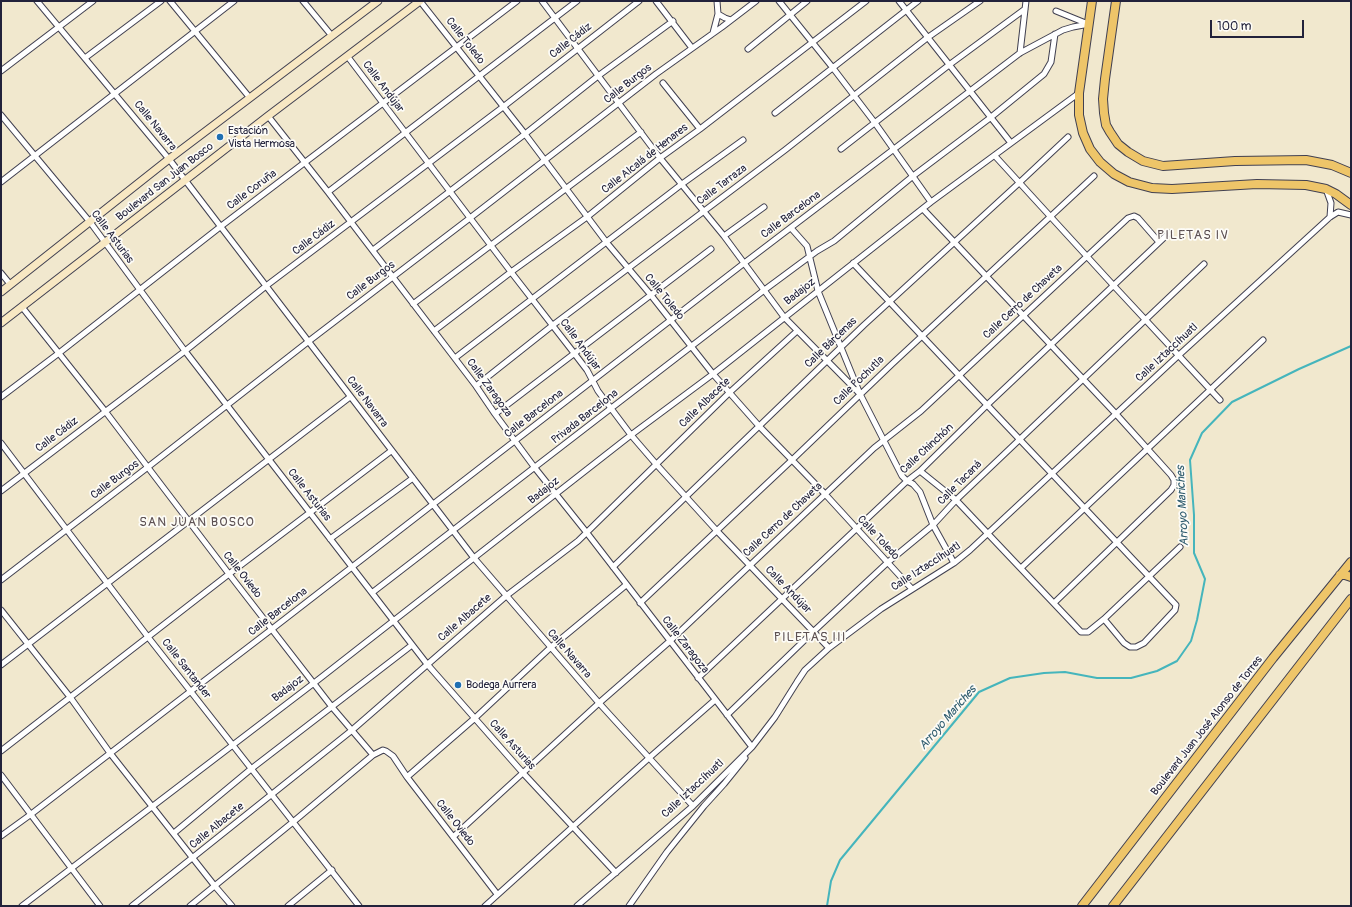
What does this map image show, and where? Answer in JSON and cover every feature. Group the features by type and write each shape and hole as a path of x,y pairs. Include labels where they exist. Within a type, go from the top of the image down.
{"main road":[{"path":"1092,1 1079,92 1078,106 1080,124 1090,149 1100,162 1114,174 1129,182 1160,189 1289,184 1306,185 1326,189 1351,205"},
{"path":"1116,1 1105,79 1103,99 1104,113 1106,125 1110,132 1118,144 1128,152 1143,161 1163,166 1235,161 1306,160 1332,165 1351,174"},
{"name":"Boulevard Juan José Alonso de Torres","path":"1082,906 1273,658 1351,562"},
{"path":"1340,575 1345,575 1351,578"},
{"path":"1114,906 1351,599"}],"street":[{"name":"Calle Navarra","path":"37,1 169,159 474,558 598,703 693,806"},
{"path":"1,71 92,1"},
{"path":"85,58 161,1"},
{"path":"170,1 250,98"},
{"path":"1,182 234,1"},
{"path":"304,1 332,36"},
{"name":"Boulevard San Juan Bosco","path":"1,292 169,159 378,1"},
{"name":"Boulevard San Juan Bosco","path":"1,323 268,116 348,57 420,1"},
{"name":"Calle Toledo","path":"420,1 457,46 607,243 650,294 713,374 759,426 825,494 912,589"},
{"name":"Calle Coruña","path":"1,397 304,162 384,104 517,1"},
{"path":"542,1 660,158 724,236 743,264 784,318 860,394"},
{"path":"328,192 577,1"},
{"name":"Calle Cádiz","path":"1,491 185,351 266,286 503,107 639,1"},
{"path":"656,1 673,21 692,48"},
{"path":"712,34 718,14 717,1"},
{"name":"Calle Burgos","path":"1,580 619,103 756,1"},
{"path":"779,1 854,95 931,202"},
{"path":"748,49 808,1"},
{"name":"Calle Alcalá de Henares","path":"434,331 511,272 587,217 660,158 700,130 866,1"},
{"path":"899,1 1011,143"},
{"path":"775,113 918,1"},
{"name":"Calle Tarraza","path":"476,386 553,325 785,150 927,38 980,1"},
{"path":"1020,52 1026,1"},
{"path":"841,150 949,65 1025,9"},
{"path":"1056,11 1089,24"},
{"path":"718,14 731,20"},
{"path":"373,250 525,134 598,76 673,21"},
{"name":"Calle Barcelona","path":"1,836 191,690 272,630 352,566 743,264 970,92 1020,52 1073,26 1089,24"},
{"path":"913,176 990,118 1048,70 1051,62 1055,34"},
{"name":"Calle Andújar","path":"348,57 428,164 587,370 611,409 632,435 716,531 829,648"},
{"path":"663,83 700,130"},
{"name":"Badajoz","path":"22,906 232,744 314,683 393,620 713,374 931,202 995,156 1079,92"},
{"name":"Calle Asturias","path":"1,115 90,222 185,351 373,592 427,664 523,773 616,873"},
{"name":"Calle Zaragoza","path":"268,116 455,358 535,468 752,747"},
{"path":"413,304 641,132"},
{"name":"Calle Bárcenas","path":"613,567 840,347 1068,137"},
{"path":"455,358 682,184 743,140"},
{"path":"995,156 1220,400"},
{"name":"Privada Barcelona","path":"373,592 763,291 824,246 834,241 913,176"},
{"name":"Calle Pochutla","path":"640,603 921,336 1094,176"},
{"path":"1326,189 1331,203 1330,217"},
{"path":"724,236 764,207"},
{"path":"923,209 1084,379 1174,480 1174,485 1171,490 1054,604"},
{"path":"1330,217 1338,212 1351,215"},
{"name":"Calle Cerro de Chaveta","path":"452,837 598,703 670,641 825,494 883,441 921,411 1128,218 1134,216 1138,218 1159,242"},
{"name":"Calle Iztaccíhuatl","path":"577,906 693,806 752,747 775,717 796,682 829,648 867,618 954,563 988,534 1179,355 1330,217"},
{"path":"791,228 807,246 818,290 860,394 902,476 913,484 920,492 933,525 954,563"},
{"name":"Calle Chinchón","path":"698,678 907,481 920,471 987,405 1169,233"},
{"path":"495,414 650,294 711,249"},
{"path":"853,264 1150,575 1176,605 1175,610 1144,643 1136,647 1130,647 1124,644 1104,619"},
{"name":"Calle Tacaná","path":"727,714 887,563 933,525 956,500 1204,264"},
{"path":"1,273 10,284"},
{"name":"Calle Oviedo","path":"22,307 105,411 332,707 373,755 382,750 393,756 452,837 498,894"},
{"name":"Calle Albacete","path":"132,906 352,731 506,596 587,533 729,393 797,331"},
{"path":"1020,568 1263,340"},
{"path":"1,665 350,397"},
{"name":"Calle Santander","path":"1,442 148,637 359,906"},
{"path":"1,751 391,450"},
{"path":"920,471 956,500 1077,630 1081,632 1088,632 1104,619 1180,546"},
{"path":"330,538 413,478"},
{"path":"407,777 550,648 626,585"},
{"path":"1,610 70,697 110,753 214,886 232,906"},
{"path":"174,833 251,769 412,645"},
{"path":"486,906 715,700"},
{"path":"629,906 667,852 724,784 752,747"},
{"path":"190,906 373,755"},
{"path":"1,775 100,906"},
{"path":"288,906 332,870"}],"waterway":[{"name":"Arroyo Mariches","path":"827,906 831,881 840,860 979,692 1010,678 1044,673 1065,672 1097,678 1131,678 1157,671 1177,661 1191,641 1197,620 1205,579 1194,553 1194,515 1190,460 1202,433 1232,402 1299,369 1351,346"}],"place":[{"name":"Estación Vista Hermosa","path":"220,137"},
{"name":"Bodega Aurrera","path":"458,685"}],"district":[{"name":"PILETAS IV","path":"1193,236"},
{"name":"SAN JUAN BOSCO","path":"197,523"},
{"name":"PILETAS III","path":"810,638"}]}
